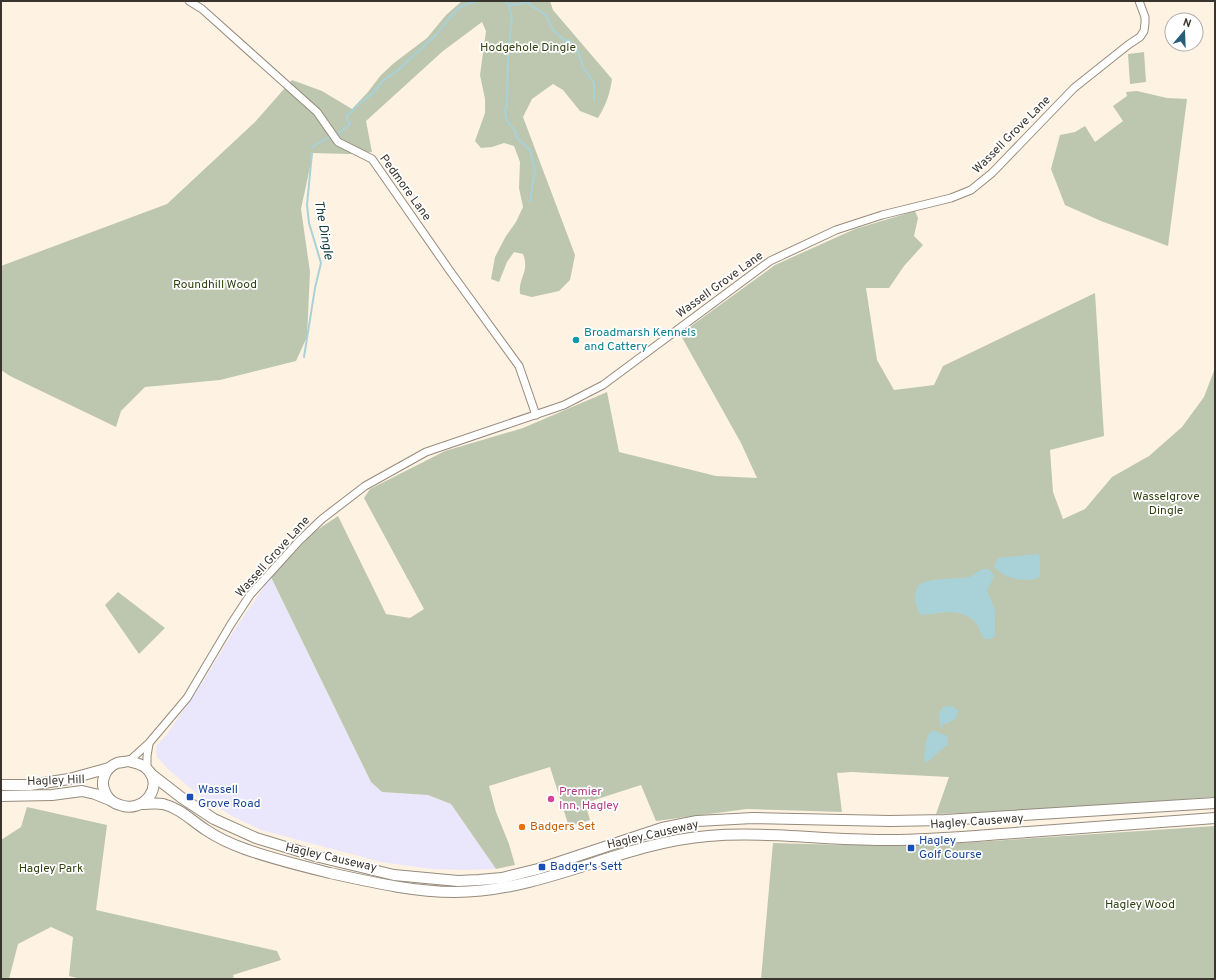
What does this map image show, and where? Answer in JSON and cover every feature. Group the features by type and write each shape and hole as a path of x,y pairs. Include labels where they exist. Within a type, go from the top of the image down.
{"highway":[{"path":"129,761 149,772 153,780 150,797 135,807 124,807 110,800 102,783 109,768 117,763 129,761"},
{"name":"Hagley Hill","path":"1,785 30,785 69,779 109,768"},
{"name":"Hagley Causeway","path":"149,772 182,798 214,819 256,838 315,856 394,875 458,881 502,878 538,869 662,828 697,821 753,818 890,821 945,820 1215,803"},
{"name":"Hagley Hill","path":"1,796 52,795 82,791 110,800"},
{"name":"Hagley Causeway","path":"141,804 163,804 173,808 183,813 207,831 232,844 279,860 342,876 392,886 432,891 456,892 504,888 541,880 625,853 668,842 706,836 740,834 889,840 946,838 1215,818"}],"street":[{"name":"Pedmore Lane","path":"189,1 202,9 316,112 338,142 372,159 450,271 520,366 536,415"},
{"name":"Wassell Grove Lane","path":"129,761 149,743 187,698 231,624 250,596 299,541 322,519 365,486 426,452 564,405 603,385 770,261 836,230 882,215 951,198 971,190 992,173 1074,88 1140,37 1144,31 1145,17 1140,1"},
{"path":"149,743 147,756 149,772"}],"shaded area":[{"path":"271,577 371,782 382,792 428,795 451,804 496,869 431,869 381,862 261,830 232,816 201,797 169,770 157,757 156,746 167,734 202,683 236,627"}],"green space":[{"name":"Roundhill Wood","path":"462,1 550,1 553,10 612,79 607,99 598,118 580,111 563,90 553,84 532,99 523,117 575,255 570,280 559,291 532,297 520,294 521,283 525,270 525,260 523,254 514,252 507,262 499,282 491,279 495,257 506,236 516,222 523,207 519,188 520,162 514,146 504,143 492,147 481,148 475,141 485,113 485,99 480,75 486,31 482,22 443,51 366,121 372,152 348,154 313,153 301,209 310,272 307,337 296,361 220,380 145,387 121,411 116,427 10,376 1,370 1,266 167,204 255,122 292,80 322,91 352,109 381,75 394,63 427,38 446,15"},
{"path":"1144,52 1146,82 1130,84 1128,54"},
{"path":"1137,91 1167,98 1187,99 1168,246 1101,221 1065,205 1051,169 1060,135 1075,132 1085,126 1095,142 1123,121 1113,106 1127,96 1126,92"},
{"name":"Wasselgrove Dingle","path":"915,211 918,218 914,236 923,245 904,266 889,288 866,288 877,360 894,390 934,385 943,366 1095,293 1104,436 1050,450 1053,492 1063,519 1085,509 1112,477 1149,456 1182,427 1204,397 1215,368 1215,797 1023,811 936,814 949,777 851,772 837,773 842,812 747,809 656,821 641,785 585,803 590,820 569,827 550,767 489,786 496,812 509,844 515,865 496,869 451,804 428,795 382,792 371,782 271,577 314,532 338,516 386,614 410,618 424,609 364,498 370,489 445,451 523,428 607,392 619,452 716,476 757,478 741,443 680,334 775,265 855,229"},
{"path":"118,592 165,628 139,654 105,605"},
{"name":"Hagley Park","path":"27,807 107,825 96,910 277,951 281,960 233,975 234,979 81,979 69,976 73,937 51,927 18,944 9,979 1,979 1,840 21,827"},
{"name":"Hagley Wood","path":"1215,826 1215,979 761,979 773,843 843,845 946,844"}],"water":[{"path":"1038,554 1040,557 1040,577 1034,579 1022,580 1009,577 994,567 998,558"},
{"path":"982,569 988,569 994,574 987,590 995,610 995,635 992,639 985,639 976,623 964,614 950,612 921,615 915,600 919,584 933,580 970,577"},
{"path":"952,706 958,710 956,718 947,724 940,723 939,713 943,707"},
{"path":"931,731 947,736 948,744 926,763 924,760 926,745"}],"waterway":[{"name":"The Dingle","path":"338,134 350,124 347,116 361,102 372,94 384,80 398,70 436,35 460,7 479,1"},
{"name":"The Dingle","path":"504,1 513,5 529,2 530,5 546,15 553,30 565,41 569,40 578,51 583,67 594,83 594,100"},
{"path":"509,4 512,19 508,52 507,104 505,111 506,119 515,131 517,138 530,150 535,170 530,201"},
{"name":"The Dingle","path":"312,147 331,136"},
{"name":"The Dingle","path":"304,357 315,288 321,263 309,223 307,205 312,153"},
{"path":"941,728 942,723"}],"place":[{"name":"Broadmarsh Kennels and Cattery","path":"576,340"},
{"name":"Wassell Grove Road","path":"190,797"},
{"name":"Premier Inn, Hagley","path":"551,799"},
{"name":"Badgers Set","path":"522,827"},
{"name":"Hagley Golf Course","path":"911,848"},
{"name":"Badger's Sett","path":"542,867"}],"park label":[{"name":"Hodgehole Dingle","path":"528,48"}]}
